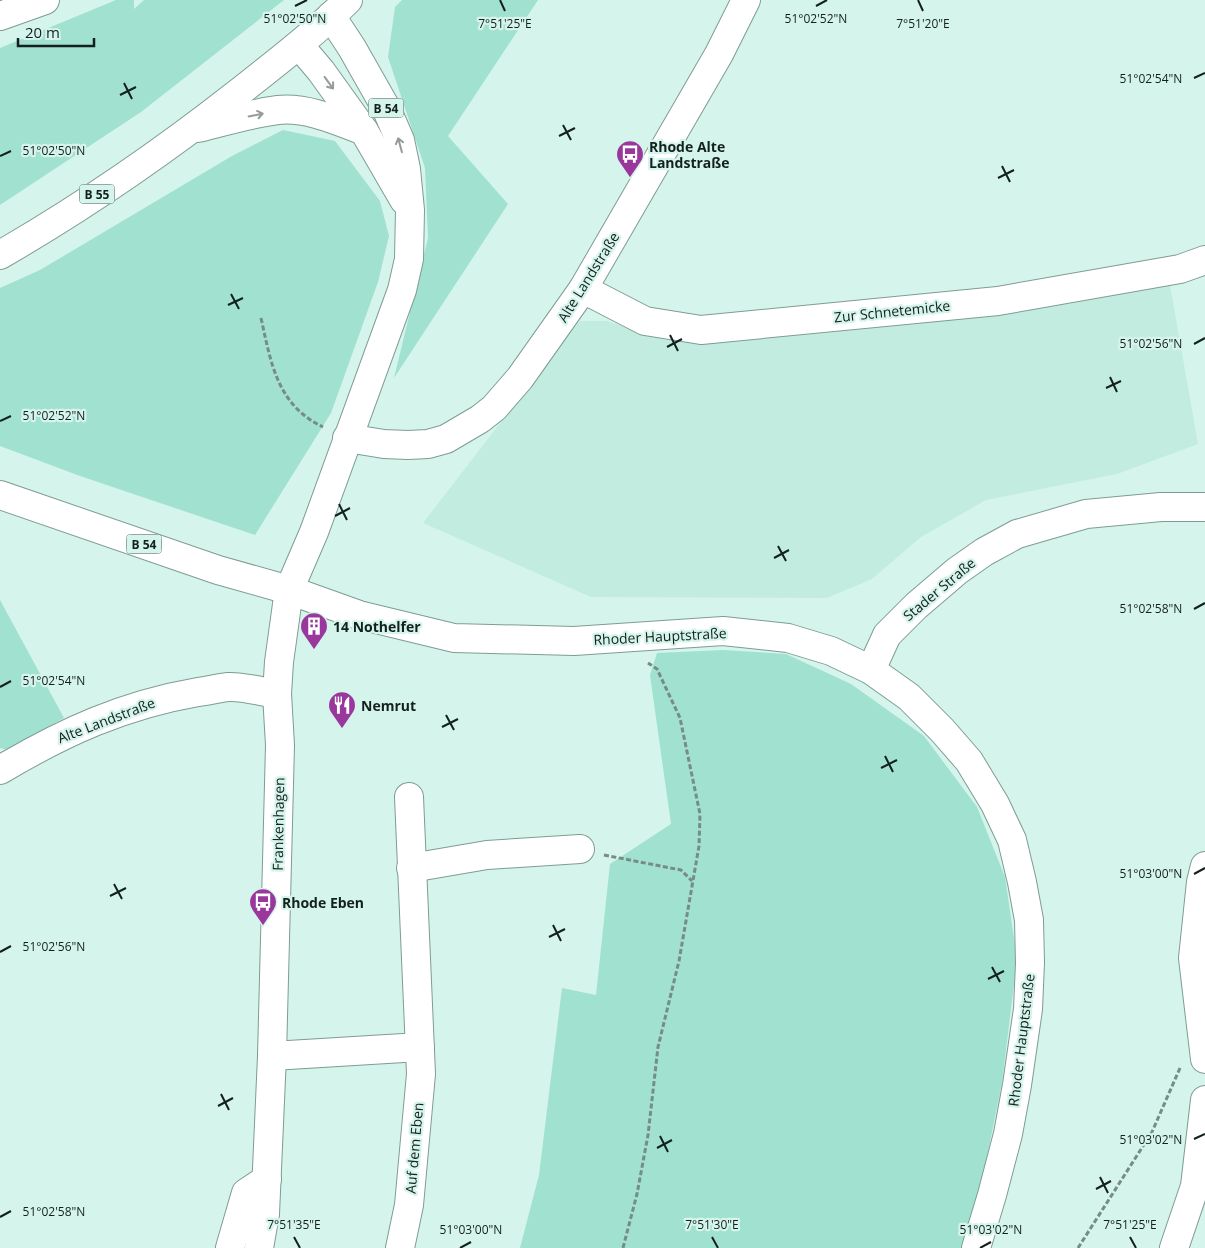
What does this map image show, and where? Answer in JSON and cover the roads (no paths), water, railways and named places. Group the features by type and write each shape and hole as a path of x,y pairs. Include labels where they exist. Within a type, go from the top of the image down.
{"street":[{"path":"0,16 45,0"},
{"name":"Alte Landstraße","path":"347,438 384,444 428,444 446,439 480,419 494,408 520,378 583,289 719,54 746,0"},
{"name":"B 54","path":"0,495 218,570 289,590 314,532 402,290 409,259 410,210 406,169 400,140 386,108 352,48 340,8 299,45 321,71 364,131 410,210"},
{"name":"B 55","path":"0,255 90,199 191,129 299,45"},
{"name":"B 54","path":"191,129 278,110 314,114 364,131"},
{"name":"Zur Schnetemicke","path":"583,289 645,321 701,330 998,301 1180,269 1205,260"},
{"name":"Stader Straße","path":"871,670 887,635 916,606 956,570 1017,534 1086,514 1161,507 1205,507"},
{"name":"Rhoder Hauptstraße","path":"289,590 359,615 454,638 574,641 723,631 788,638 831,651 871,670 909,697 942,730 969,761 995,804 1012,840 1029,920 1028,1009 1008,1134 976,1248"},
{"name":"Frankenhagen","path":"259,1248 265,1214 272,1056 280,745 277,694 279,662 289,590"},
{"name":"Alte Landstraße","path":"0,770 35,749 78,728 125,710 164,698 230,687 277,694"},
{"name":"Auf dem Eben","path":"400,1248 409,1206 421,1074 409,797"},
{"path":"411,868 487,855 580,849"},
{"path":"1194,1060 1193,958 1201,882 1205,866"},
{"path":"272,1056 420,1048"},
{"path":"1174,1248 1194,1186 1205,1100"},
{"path":"230,1248 246,1194 267,1179"}],"place":[{"name":"Rhode Alte Landstraße","path":"630,178"},
{"name":"14 Nothelfer","path":"314,650"},
{"name":"Nemrut","path":"342,729"},
{"name":"Rhode Eben","path":"263,926"}]}
